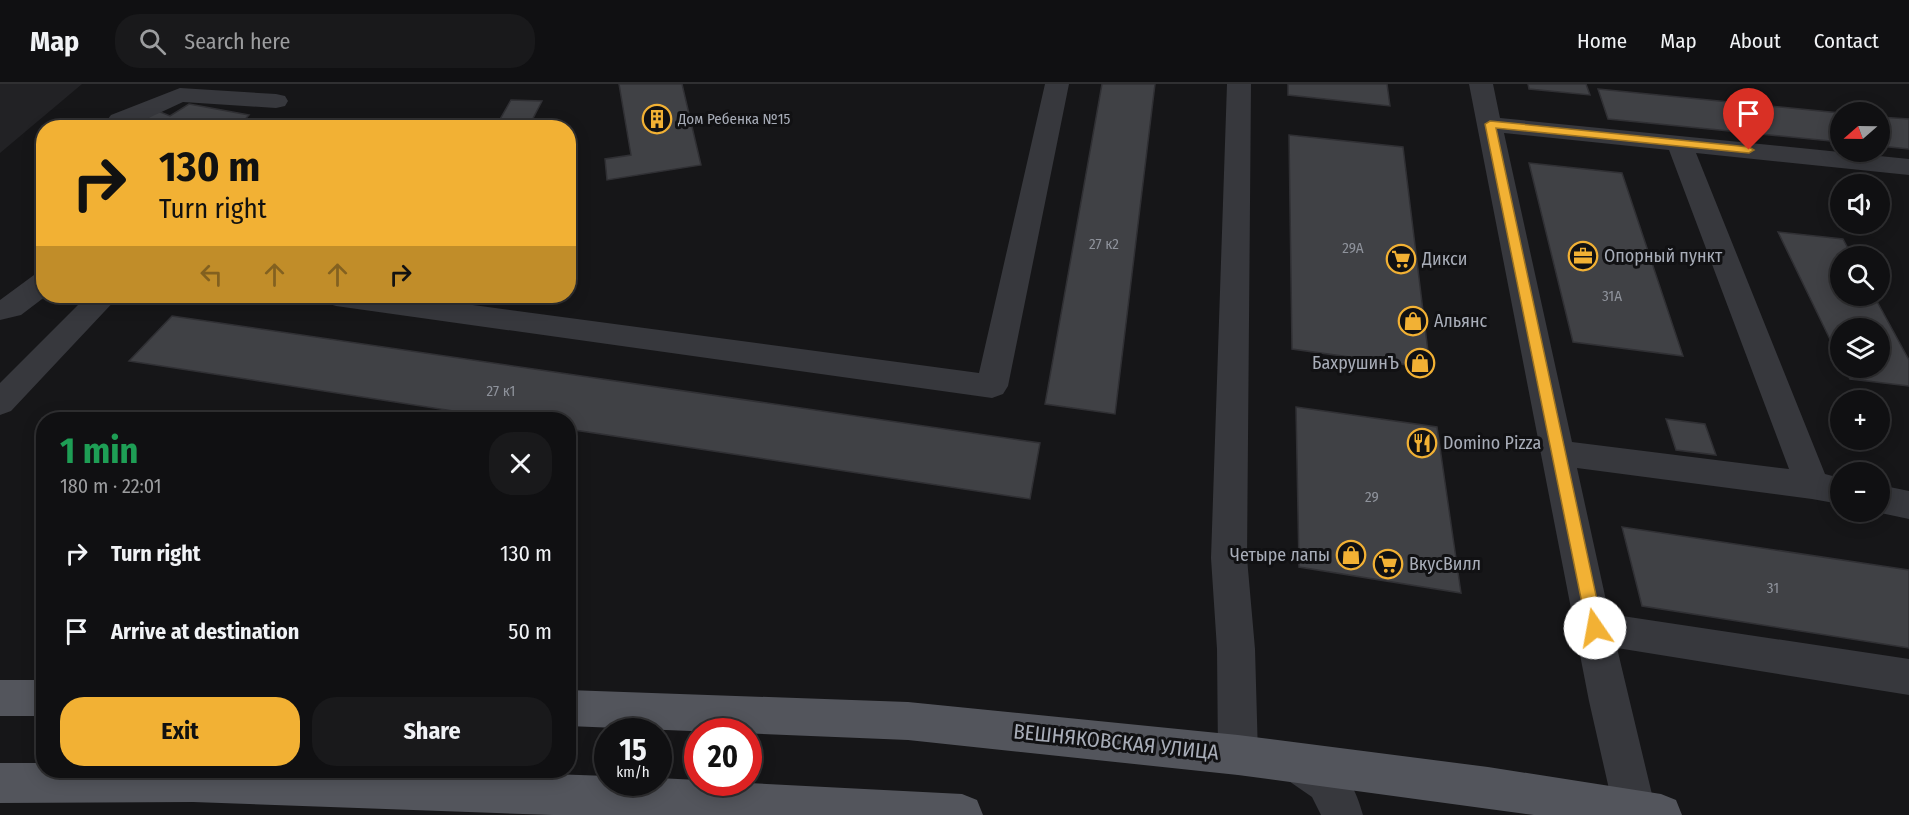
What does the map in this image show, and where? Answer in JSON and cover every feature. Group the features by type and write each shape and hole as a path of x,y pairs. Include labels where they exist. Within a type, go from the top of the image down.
{"main road":[{"path":"0,698 36,698"},
{"name":"ВЕШНЯКОВСКАЯ УЛИЦА","path":"576,708 908,721 1296,762 1488,787 1648,813"},
{"path":"0,783 193,782 624,806 962,815"}],"street":[{"path":"387,303 992,386 1056,84"},
{"path":"1238,755 1236,649 1229,558 1239,84"},
{"path":"1481,84 1595,628 1648,813"},
{"path":"120,120 180,95 280,101"},
{"path":"1490,124 1909,167"},
{"path":"1679,143 1826,488"},
{"path":"0,310 12,308 36,288"},
{"path":"0,403 97,303"},
{"path":"1558,453 1826,488"},
{"path":"1890,501 1909,505"},
{"path":"1595,628 1909,676"},
{"path":"1296,762 1328,782 1338,798 1342,815"}],"shaded area":[{"path":"0,84 82,84 39,120 36,120 36,123 0,153"}],"building":[{"name":"Дом Ребенка №15","path":"619,84 682,84 701,165 607,180 605,159 631,155"},
{"path":"1102,84 1155,84 1115,414 1045,404"},
{"path":"1288,84 1387,84 1390,106 1288,95"},
{"path":"1528,84 1586,84 1590,95 1529,89"},
{"path":"1598,89 1830,112 1830,141 1608,119"},
{"path":"511,100 542,101 532,120 500,120"},
{"path":"189,104 249,115 244,120 143,120 158,111 170,116"},
{"path":"1890,118 1909,119 1909,149 1890,147"},
{"path":"1289,135 1403,147 1430,368 1292,349"},
{"path":"1529,163 1622,173 1683,356 1573,342"},
{"path":"1778,232 1843,239 1847,246 1830,246 1830,306 1879,306 1886,318 1830,318 1830,339"},
{"path":"172,316 1040,443 1030,499 576,430 576,412 460,412 129,361"},
{"path":"1890,325 1909,360 1909,386 1850,379 1890,378"},
{"path":"1296,407 1437,427 1461,593 1299,567"},
{"path":"1666,419 1705,424 1716,455 1676,450"},
{"path":"1622,527 1909,570 1909,648 1642,606"}],"place":[{"name":"Дом Ребенка №15","path":"657,119"},
{"name":"Опорный пункт","path":"1583,256"},
{"name":"Дикси","path":"1401,259"},
{"name":"Альянс","path":"1413,321"},
{"name":"БахрушинЪ","path":"1420,363"},
{"name":"Domino Pizza","path":"1422,443"},
{"name":"Четыре лапы","path":"1351,555"},
{"name":"ВкусВилл","path":"1388,564"}],"route":[{"path":"1595,628 1490,124 1749,150"}]}
